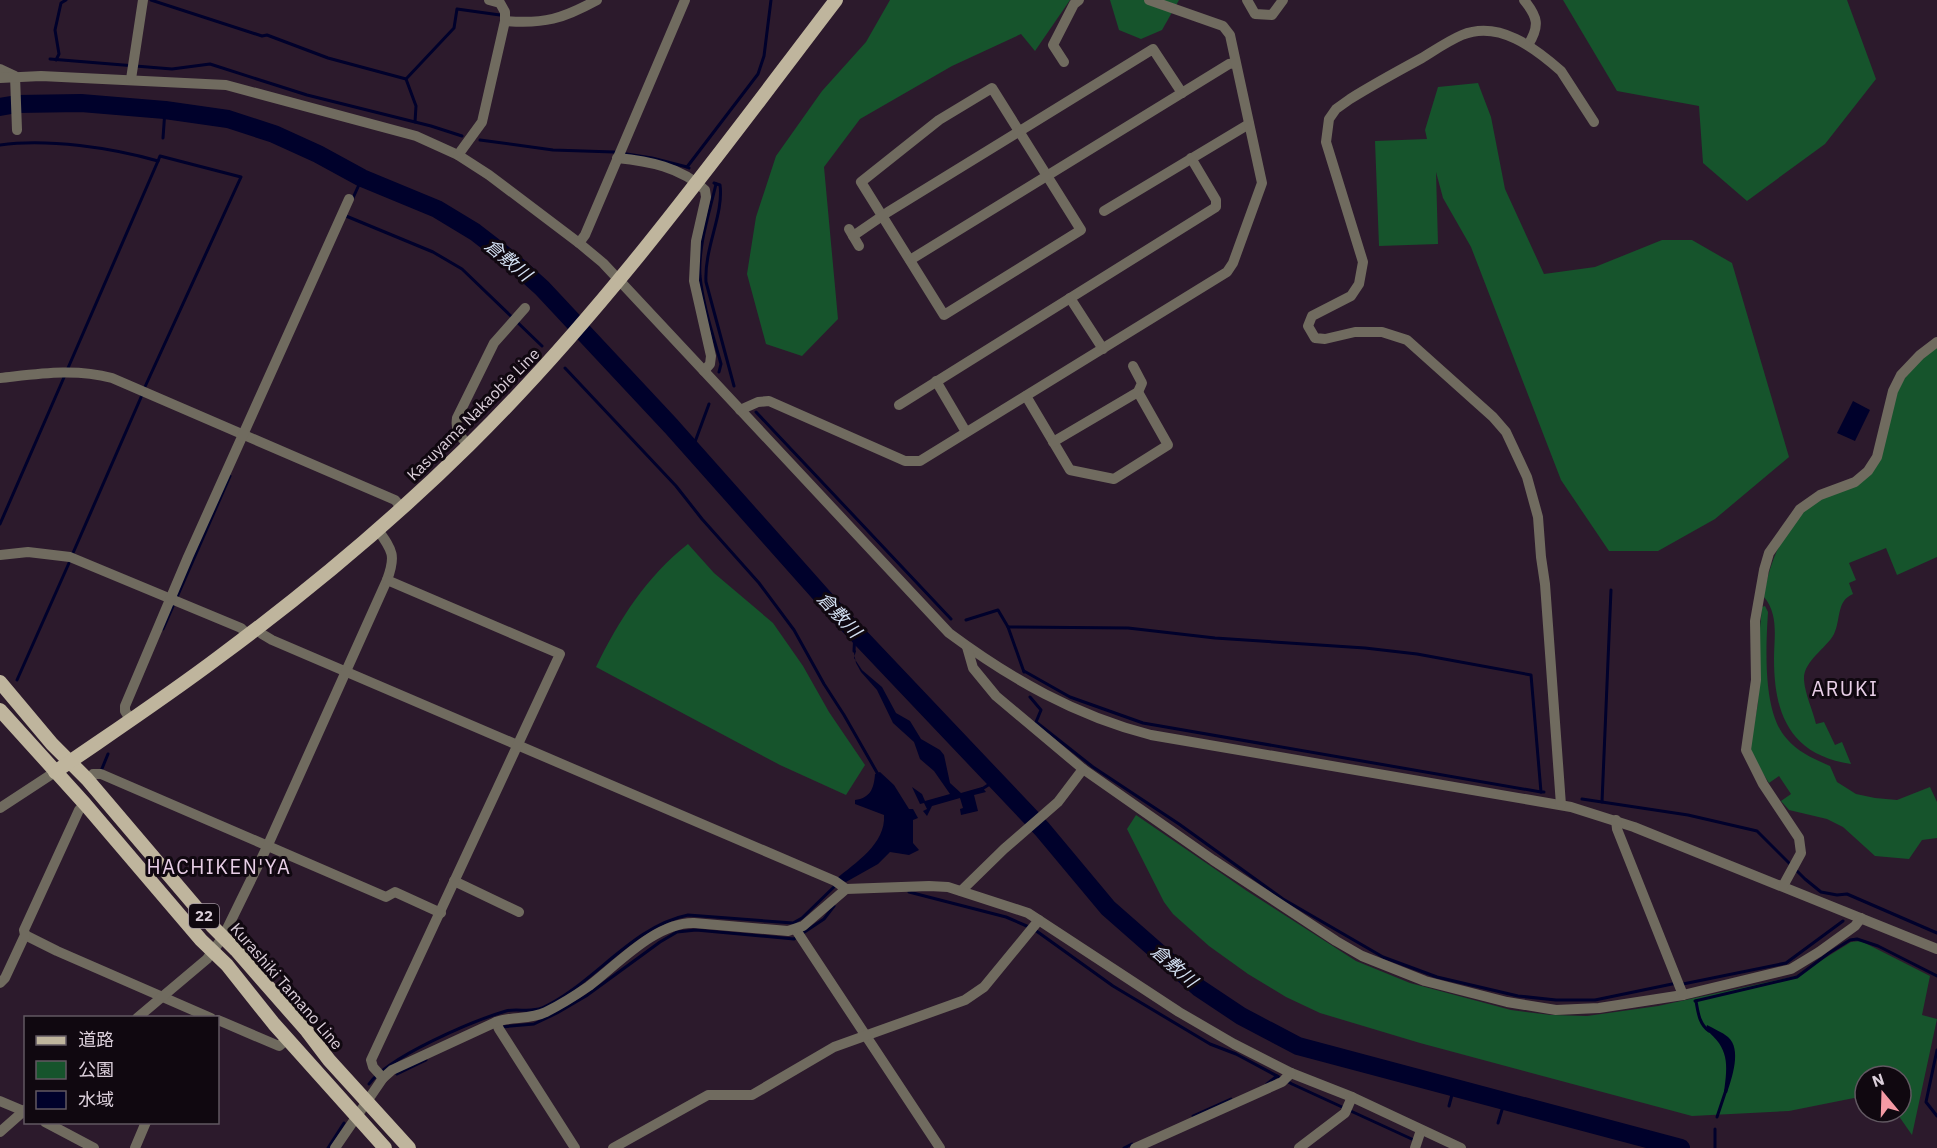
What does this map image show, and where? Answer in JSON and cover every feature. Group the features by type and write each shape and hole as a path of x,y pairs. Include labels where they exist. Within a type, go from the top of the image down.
{"main road":[{"name":"Kasuyama Nakaobie Line","path":"56,772 253,632 378,530 469,445 565,344 620,281 836,0"},
{"name":"Kurashiki Tamano Line","path":"0,681 52,744 409,1148"},
{"name":"Kurashiki Tamano Line","path":"0,711 86,804 201,940 385,1148"}],"street":[{"path":"458,155 482,122 505,21 505,12 500,3 489,0"},
{"path":"505,21 532,23 546,21 572,14 597,0"},
{"path":"579,243 585,235 685,0"},
{"path":"1064,62 1053,45 1074,4 1079,0"},
{"path":"740,410 758,402 769,401 912,463 920,461 1227,272 1233,263 1262,183 1230,35 1223,26 1149,0"},
{"path":"1247,0 1255,14 1272,15 1283,0"},
{"path":"1524,0 1532,10 1537,23 1528,45"},
{"path":"132,70 140,1"},
{"path":"1561,805 1538,517 1527,477 1506,432 1493,417 1407,340 1382,332 1355,333 1325,339 1315,338 1308,326 1312,316 1351,296 1359,284 1363,262 1326,142 1329,118 1336,109 1462,35 1485,32 1504,34 1528,45 1560,71 1594,122"},
{"path":"859,246 851,233 883,217 1153,49 1182,93"},
{"path":"910,260 1229,64 1235,63"},
{"path":"0,69 15,81 17,129"},
{"path":"0,78 15,81 132,70 226,85 416,136 458,155 579,243 620,281 949,633 1016,679 1057,702 1121,728 1151,735 1561,805 1616,820 1937,949"},
{"path":"992,88 1019,131 1081,230 944,315 861,182 939,120 992,88"},
{"path":"1104,211 1249,124"},
{"path":"619,154 683,174 705,190 706,198 696,241 694,280 711,356 711,364 704,371"},
{"path":"899,405 1216,207 1216,200 1191,158"},
{"path":"130,720 124,711 125,706 175,600 188,557 247,436 349,200"},
{"path":"1070,298 1103,349"},
{"path":"469,445 460,437 456,428 457,418 494,343 518,315"},
{"path":"1783,886 1801,853 1799,838 1763,784 1746,750 1756,680 1755,621 1764,570 1769,554 1800,509 1820,495 1855,482 1868,471 1877,457 1893,391 1907,367 1937,342"},
{"path":"1053,442 1138,392 1142,383 1133,366"},
{"path":"0,376 67,371 99,374 394,500 402,508"},
{"path":"936,381 966,432"},
{"path":"1026,396 1070,470 1114,479 1168,445 1138,392"},
{"path":"138,1016 213,952 223,937 267,847 393,566 393,554 378,530"},
{"path":"0,555 38,553 70,557 241,628 262,634 840,885 948,887 1015,908 1035,926 1100,963 1287,1078 1418,1141 1461,1148"},
{"path":"380,1074 371,1060 560,654 387,580"},
{"path":"967,647 973,668 996,696 1083,769 1281,906 1362,956 1425,981 1486,997 1556,1010 1599,1008 1682,988 1791,969 1855,926 1861,918"},
{"path":"961,891 1058,802 1083,769"},
{"path":"0,808 56,772"},
{"path":"93,774 101,774 386,897 394,892 441,913"},
{"path":"1,983 25,935 24,930 70,828 79,810 86,804"},
{"path":"1616,820 1617,829 1682,988"},
{"path":"454,881 519,912"},
{"path":"799,934 840,885"},
{"path":"335,1148 367,1101 380,1074 497,1026 507,1018 533,1017 545,1013 589,986 645,942 677,925 694,923 799,934 940,1148"},
{"path":"613,1148 708,1095 752,1095 825,1052 965,1000 984,987 1035,926"},
{"path":"25,935 162,997 195,1015"},
{"path":"219,1020 279,1046 288,1039"},
{"path":"497,1026 575,1148"},
{"path":"1135,1148 1287,1078"},
{"path":"0,1101 24,1111"},
{"path":"1299,1148 1348,1106"},
{"path":"0,1132 24,1112"},
{"path":"49,1124 94,1148"},
{"path":"135,1148 145,1124"}],"green space":[{"path":"890,0 1070,0 1035,51 1021,34 952,66 860,119 824,167 838,319 802,356 766,344 747,274 756,217 776,156 822,91 866,42"},
{"path":"1110,0 1179,0 1162,30 1141,39 1119,30"},
{"path":"1563,0 1847,0 1876,79 1825,144 1747,201 1703,163 1699,106 1617,91"},
{"path":"1478,83 1491,117 1505,189 1544,274 1595,267 1662,240 1692,240 1732,263 1789,457 1715,519 1658,551 1609,551 1561,480 1471,247 1443,198 1436,172 1438,244 1379,246 1375,141 1427,139 1425,130 1438,87"},
{"path":"1937,346 1937,557 1897,575 1886,548 1849,563 1856,580 1849,583 1853,594 1841,606 1834,634 1811,661 1805,673 1806,691 1816,724 1824,722 1835,745 1842,742 1851,764 1813,752 1790,729 1782,714 1775,679 1774,619 1764,597 1766,584 1779,546 1802,513 1826,494 1874,470 1894,395 1910,370"},
{"path":"688,544 714,573 773,623 803,666 829,712 865,765 846,795 780,765 596,667 624,616 646,585"},
{"path":"1765,606 1768,612 1769,696 1779,727 1791,744 1812,758 1830,766 1837,782 1856,794 1897,800 1930,787 1937,802 1937,838 1922,840 1909,859 1875,856 1843,827 1827,819 1789,810 1781,801 1791,794 1779,776 1769,783 1749,752 1758,703 1760,628 1762,607"},
{"path":"1136,815 1247,891 1356,961 1410,983 1511,1010 1551,1015 1587,1016 1658,1006 1796,976 1851,942 1861,941 1930,976 1922,1015 1937,1019 1912,1135 1904,1124 1913,1124 1913,1064 1853,1064 1853,1098 1789,1111 1692,1116 1420,1043 1320,1013 1286,997 1248,974 1209,946 1173,914 1164,902 1127,829"}],"water":[{"path":"1853,401 1870,410 1855,441 1837,433"},
{"path":"855,660 862,670 882,687 896,713 910,721 921,739 940,750 944,755 950,783 961,793 982,787 986,792 974,795 978,811 961,815 960,809 963,808 960,798 932,806 927,816 923,811 927,809 924,803 920,804 912,787 922,794 925,801 950,794 934,771 920,759 914,742 893,723 877,690 861,672"},
{"path":"880,772 894,785 909,809 913,809 918,818 913,820 913,843 919,850 909,855 890,852 878,864 846,882 836,879 868,852 880,835 884,815 855,804 855,800 868,795 874,784 875,774"},
{"path":"1707,1025 1721,1032 1732,1042 1735,1064 1727,1093 1724,1092 1726,1065 1723,1050 1706,1030"}],"waterway":[{"path":"56,60 59,54 55,30 61,3 66,0"},
{"path":"151,0 262,36 267,35 328,58 406,79 416,106 415,122"},
{"path":"689,168 687,167 758,74 764,56 771,0"},
{"path":"406,79 454,28 457,9 500,15"},
{"path":"50,59 172,69 210,64 307,95 462,136"},
{"name":"倉敷川","path":"0,107 17,104 81,103 165,110 228,119 274,134 318,154 362,178 437,209 475,232 542,288 671,426 839,615 1042,829 1108,908 1199,988 1241,1016 1298,1046 1681,1148"},
{"path":"163,138 165,110"},
{"path":"480,140 553,150 614,152 687,167"},
{"path":"0,145 38,143 101,148 158,161 160,156 241,177 144,389"},
{"path":"68,368 158,161"},
{"path":"353,198 362,178"},
{"path":"714,183 720,185 720,196 706,269 706,282 734,386"},
{"path":"716,184 702,242 700,276 706,309 721,364 719,372"},
{"path":"346,216 433,252 462,269 542,346"},
{"path":"565,368 676,486 759,583 794,630 879,776"},
{"path":"0,524 65,375"},
{"path":"73,553 142,395"},
{"path":"692,450 709,404"},
{"path":"756,412 951,619"},
{"path":"163,629 230,476"},
{"path":"17,680 69,563"},
{"path":"1602,802 1611,590"},
{"path":"966,620 998,610 1008,627 1024,672"},
{"path":"1008,627 1128,628 1215,638 1365,648 1417,654 1531,675 1541,792 1544,792"},
{"path":"854,651 855,632"},
{"path":"1024,671 1070,697 1143,723 1541,792"},
{"path":"1030,697 1041,710 1036,722 1093,767 1179,824 1283,899 1383,957 1437,977 1518,996 1556,1000 1595,1000 1677,983"},
{"path":"101,771 108,754"},
{"path":"982,789 996,780"},
{"path":"1582,799 1688,815 1757,831 1821,892 1847,894 1937,933"},
{"path":"369,1084 394,1063 453,1031 506,1011 542,1008 561,998 631,943 668,921 688,915 793,923 802,918 837,884"},
{"path":"909,892 1006,917 1029,927"},
{"path":"501,1027 534,1024 557,1013 586,996 677,932 696,930 794,939 824,919 834,906"},
{"path":"1683,984 1786,963 1843,921"},
{"path":"1035,930 1113,986 1210,1044 1236,1054 1292,1084 1416,1141"},
{"path":"1695,1001 1797,977 1829,953 1850,940 1857,939 1878,946 1937,976"},
{"path":"1696,1001 1701,1021 1709,1031"},
{"path":"1937,1050 1926,1102 1937,1116"},
{"path":"397,1074 426,1060"},
{"path":"1267,1084 1277,1076"},
{"path":"1449,1106 1454,1087"},
{"path":"1717,1117 1726,1090"},
{"path":"1193,1116 1231,1099"},
{"path":"1498,1123 1505,1100"},
{"path":"328,1148 344,1123"},
{"path":"1715,1129 1715,1148"},
{"path":"1124,1148 1132,1144"}],"district":[{"name":"ARUKI","path":"1845,689"},
{"name":"HACHIKEN'YA","path":"219,867"}]}
